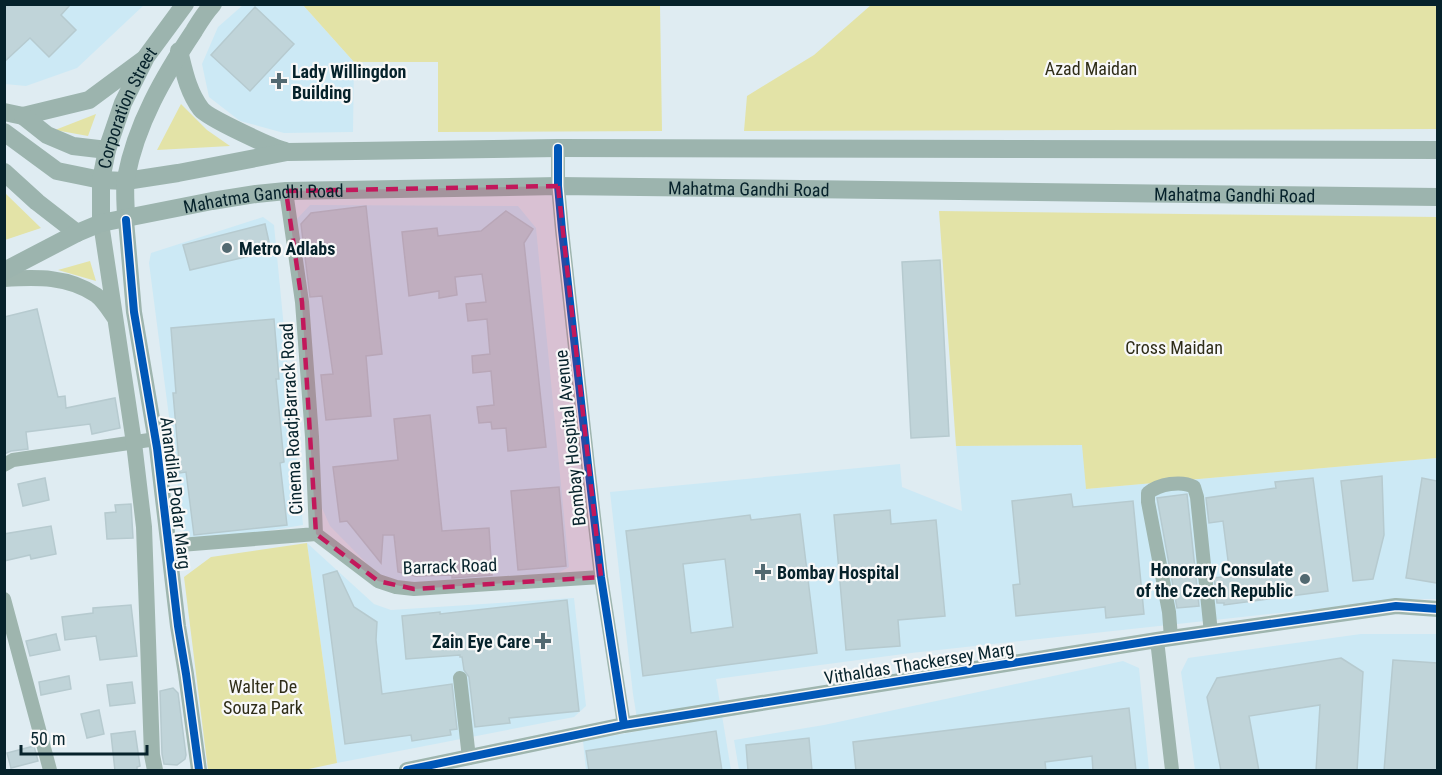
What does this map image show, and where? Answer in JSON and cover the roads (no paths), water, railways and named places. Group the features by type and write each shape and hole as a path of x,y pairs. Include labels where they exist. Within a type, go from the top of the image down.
{"main road":[{"name":"Corporation Street","path":"101,224 100,180 107,150 123,103 146,57 185,4"},
{"name":"Corporation Street","path":"126,220 126,181 134,142 179,51 200,18 213,4"},
{"path":"179,51 188,84 202,111 268,147 287,152"},
{"path":"4,112 23,116 89,100 146,57"},
{"path":"23,116 47,135 73,146 107,150"},
{"path":"4,132 57,171 100,180 126,181 287,152 558,148 1437,150"},
{"path":"4,172 77,233"},
{"name":"Mahatma Gandhi Road","path":"4,271 77,233 101,224 212,201 286,191 558,186 1437,196"}],"street":[{"name":"Bombay Hospital Avenue","path":"558,148 558,186 601,577 624,725"},
{"name":"Cinema Road;Barrack Road","path":"168,546 315,534 312,437 302,302 286,191"},
{"name":"Anandilal Podar Marg","path":"126,220 134,312 156,439 168,546 199,771"},
{"name":"Anandilal Podar Marg","path":"101,224 134,443 144,527 152,755 155,771"},
{"path":"4,279 39,277 71,282 98,296 116,321"},
{"path":"4,465 13,460 156,439"},
{"path":"1172,771 1164,639 1169,612 1148,502 1148,493 1157,487 1184,483 1194,487 1197,497 1211,633"},
{"name":"Barrack Road","path":"315,534 378,581 414,589 601,577"},
{"path":"4,599 50,771"},
{"name":"Vithaldas Thackersey Marg","path":"408,771 624,725 1164,639 1396,606 1437,609"},
{"path":"460,678 469,758"}],"place":[{"name":"Lady Willingdon Building","path":"279,81"},
{"name":"Metro Adlabs","path":"227,248"},
{"name":"Bombay Hospital","path":"763,572"},
{"name":"Honorary Consulate of the Czech Republic","path":"1305,579"},
{"name":"Zain Eye Care","path":"543,641"}],"park label":[{"name":"Azad Maidan","path":"1091,68"},
{"name":"Cross Maidan","path":"1174,347"},
{"name":"Walter De Souza Park","path":"263,696"}]}
